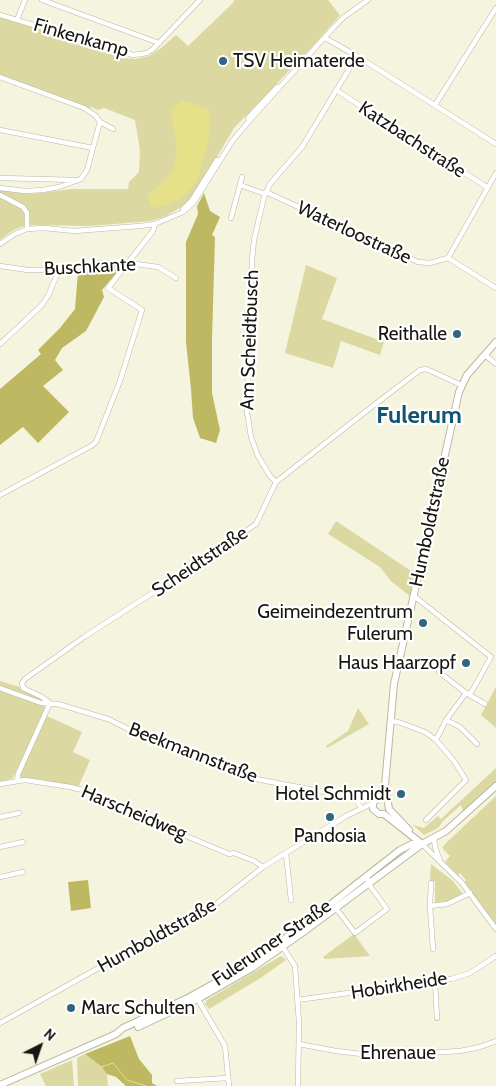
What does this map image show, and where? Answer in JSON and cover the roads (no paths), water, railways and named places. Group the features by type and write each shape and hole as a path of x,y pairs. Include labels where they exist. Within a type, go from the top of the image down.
{"main road":[{"name":"Humboldtstraße","path":"373,806 383,798 394,684 461,385 467,375 496,342"},
{"name":"Fulerumer Straße","path":"0,1085 116,1034 125,1032 245,972 332,907 422,844 446,831 496,786"},
{"path":"383,798 388,801 386,811"},
{"path":"373,806 380,814 386,811"},
{"path":"386,811 403,830 422,844"},
{"path":"386,811 422,844"},
{"path":"403,830 406,847"},
{"name":"Fulerumer Straße","path":"332,907 390,856 406,847 422,844"}],"street":[{"path":"17,20 25,0"},
{"path":"42,0 159,43"},
{"name":"Finkenkamp","path":"0,15 133,54 146,53 159,43 200,0"},
{"path":"0,244 27,229 44,228 74,231 155,224 183,212 194,202 233,140 344,18 368,0"},
{"path":"436,105 496,8"},
{"path":"325,38 357,56 496,144"},
{"path":"266,193 275,177 302,147 357,56"},
{"path":"0,77 84,108 96,116 100,122 114,129"},
{"name":"Katzbachstraße","path":"336,90 488,188"},
{"path":"0,188 26,191 43,190 77,181 84,176 100,122"},
{"path":"0,130 93,148"},
{"path":"496,173 448,258 496,288"},
{"path":"231,218 242,177"},
{"path":"0,178 77,181"},
{"name":"Waterloostraße","path":"240,185 266,193 418,262 430,263 448,258"},
{"name":"Am Scheidtbusch","path":"266,193 254,240 252,260 247,412 251,438 258,456 270,476 276,482"},
{"path":"0,195 24,207 27,213 27,229"},
{"path":"0,495 96,442 120,381 142,314 142,310 138,306 108,288 153,231 155,224"},
{"name":"Buschkante","path":"0,266 28,270 59,270 102,263 129,263 158,267 176,278"},
{"path":"0,344 41,306 48,296 59,270"},
{"path":"485,355 496,364"},
{"name":"Scheidtstraße","path":"50,703 24,688 22,683 69,647 256,524 276,482 420,370 426,369 461,385"},
{"name":"Humboldtstraße","path":"414,596 491,657 472,691 467,693 446,720 436,740"},
{"path":"439,672 467,693 486,704"},
{"name":"Beekmannstraße","path":"0,688 41,703 50,703 108,719 157,742 238,774 352,797 357,800 360,809"},
{"path":"17,781 18,774 50,703"},
{"path":"446,720 460,727 476,744"},
{"path":"390,721 425,732 436,740 454,761 466,780 426,820"},
{"name":"Harscheidweg","path":"0,784 17,781 41,782 92,793 134,814 229,854 234,853 254,861 263,867"},
{"name":"Humboldtstraße","path":"0,1023 111,961 206,912 263,867 360,809 373,806"},
{"path":"0,817 19,813"},
{"path":"434,838 440,862"},
{"path":"0,847 23,842"},
{"path":"422,844 455,875 496,929"},
{"path":"286,854 291,900"},
{"path":"0,877 24,872"},
{"path":"332,907 355,933 387,909 368,883 367,875"},
{"path":"431,883 430,906 433,949"},
{"path":"430,906 447,904 470,893"},
{"path":"281,945 294,966 299,1044 298,1086"},
{"name":"Hobirkheide","path":"297,1000 452,979 470,973 496,956"},
{"path":"435,982 437,1018"},
{"path":"196,996 225,1046 229,1086"},
{"name":"Ehrenaue","path":"299,1044 336,1051 394,1055 460,1051 480,1048 496,1041"},
{"path":"177,1081 228,1078"}],"waterway":[{"path":"101,1067 113,1063 127,1080 146,1086"}],"place":[{"name":"TSV Heimaterde","path":"223,61"},
{"name":"Reithalle","path":"457,334"},
{"name":"Geimeindezentrum Fulerum","path":"423,623"},
{"name":"Haus Haarzopf","path":"466,663"},
{"name":"Hotel Schmidt","path":"401,794"},
{"name":"Pandosia","path":"330,817"},
{"name":"Marc Schulten","path":"71,1008"}],"district":[{"name":"Fulerum","path":"419,416"}]}
